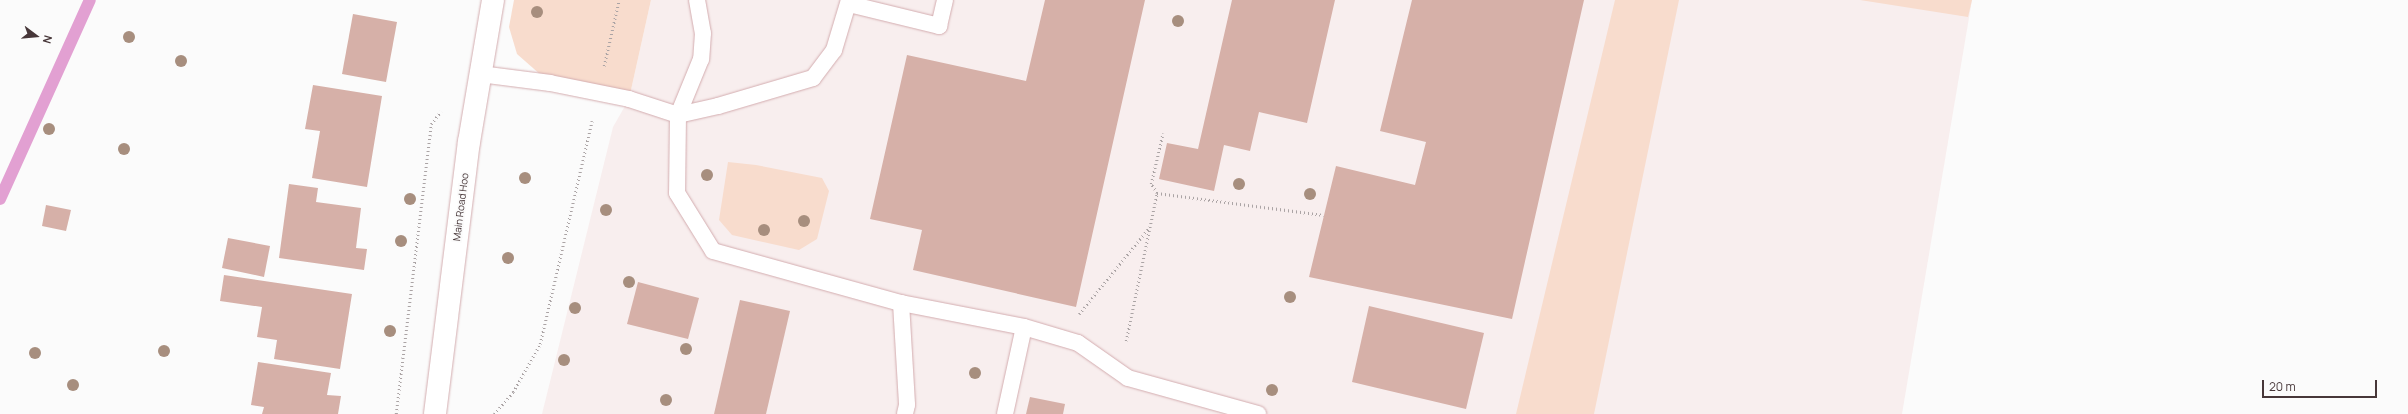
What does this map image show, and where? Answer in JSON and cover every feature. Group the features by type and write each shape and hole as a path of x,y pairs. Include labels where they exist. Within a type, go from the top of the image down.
{"street":[{"name":"Main Road Hoo","path":"435,414 480,74 493,0"}],"lane":[{"path":"697,0 703,33 701,59 678,115 677,193 713,252 901,303 1024,327 1078,343 1128,378 1258,414"},
{"path":"480,74 629,99 678,115 718,106 813,78 834,50 849,2 939,26 945,0"},
{"path":"901,303 907,405 905,414"},
{"path":"1006,414 1024,327"}],"path":[{"path":"494,414 513,392 540,344 619,0"},
{"path":"396,414 431,124 443,108"},
{"path":"1120,372 1157,193 1151,184 1163,134"},
{"path":"1157,193 1324,215"},
{"path":"1066,340 1080,311 1150,228"}],"shaded area":[{"path":"514,0 651,0 629,99 550,83 517,54 509,27"},
{"path":"651,0 1972,0 1902,414 542,414 613,127 629,99"},
{"path":"1615,0 1679,0 1594,414 1516,414"},
{"path":"1860,0 1972,0 1968,17"},
{"path":"728,162 756,165 822,178 829,191 817,239 799,250 732,235 719,220"}],"building":[{"path":"1045,0 1145,0 1076,307 913,270 922,230 870,219 907,55 1026,81"},
{"path":"1232,0 1335,0 1307,123 1259,112 1250,151 1224,145 1214,191 1159,179 1167,143 1198,149"},
{"path":"1412,0 1584,0 1512,319 1309,277 1336,166 1415,185 1426,142 1380,131"},
{"path":"353,14 397,22 386,82 342,74"},
{"path":"313,85 382,96 367,187 312,178 320,131 305,129"},
{"path":"289,184 318,188 316,202 361,208 356,248 367,249 364,270 279,258"},
{"path":"46,205 71,210 66,231 42,226"},
{"path":"228,238 270,246 264,277 222,268"},
{"path":"224,275 352,294 340,369 274,359 277,340 257,337 262,307 220,301"},
{"path":"638,282 699,298 688,339 627,324"},
{"path":"740,300 790,311 766,414 714,414"},
{"path":"1369,306 1484,333 1466,409 1352,382"},
{"path":"258,362 331,373 327,395 341,396 338,414 262,414 264,407 251,405"},
{"path":"1030,397 1065,404 1063,414 1026,414"}],"waterway":[{"path":"0,199 90,0"}]}
